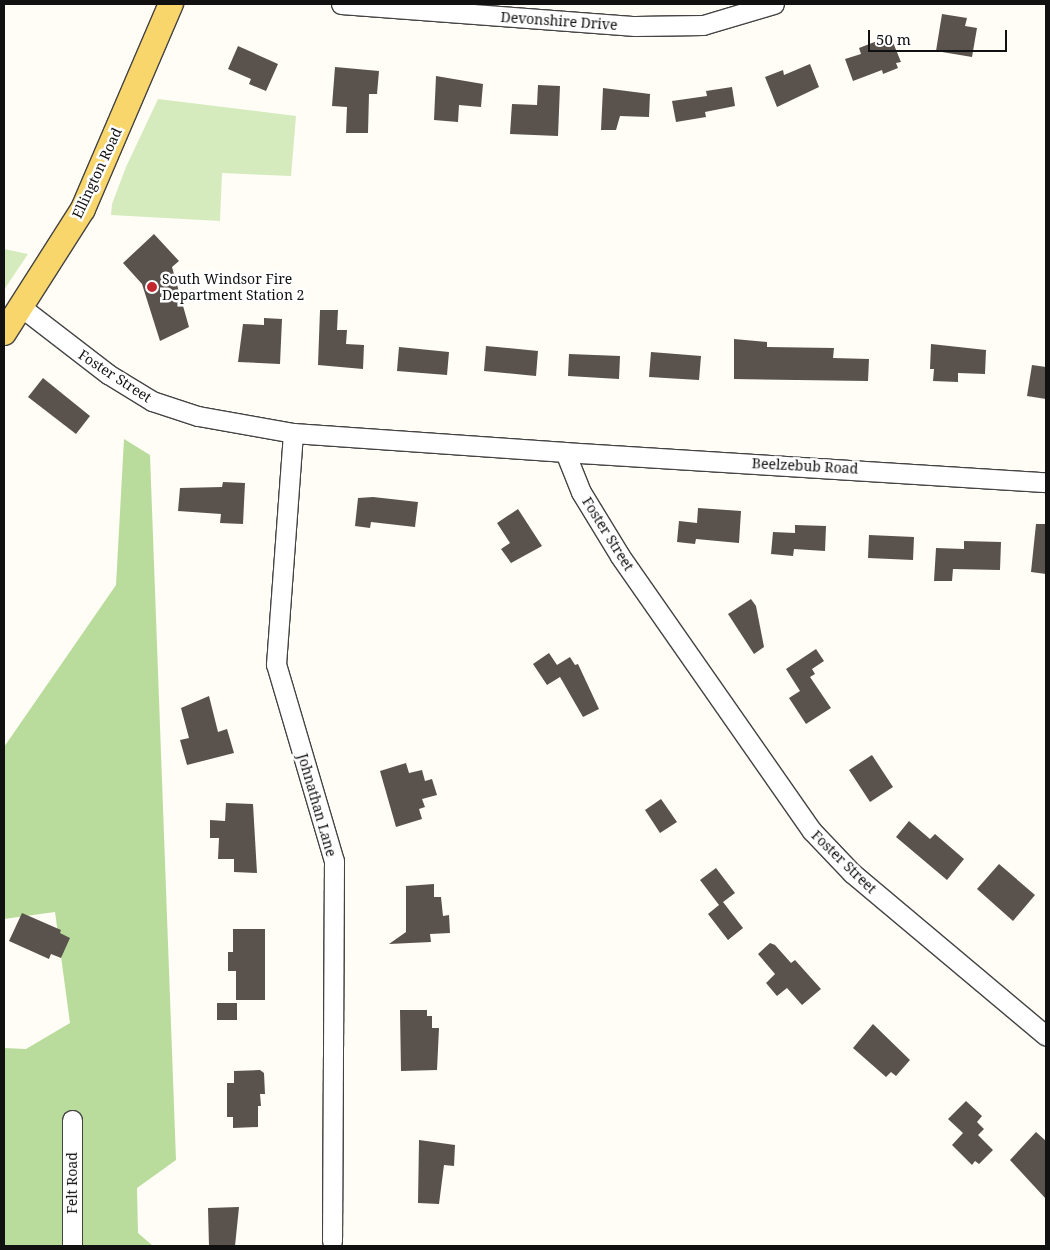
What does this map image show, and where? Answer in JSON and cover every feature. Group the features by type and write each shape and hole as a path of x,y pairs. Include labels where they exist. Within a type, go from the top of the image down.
{"main road":[{"name":"Ellington Road","path":"4,332 83,209 171,4"}],"street":[{"name":"Devonshire Drive","path":"341,4 636,26 703,25 774,4"},
{"name":"Foster Street","path":"21,307 101,369 152,401 198,416 293,433 565,452 581,492 620,556 812,831 852,873 1046,1036"},
{"name":"Johnathan Lane","path":"293,433 276,664 334,861 332,1241"},
{"name":"Beelzebub Road","path":"565,452 1046,482"},
{"name":"Felt Road","path":"72,1120 72,1246"}],"green space":[{"path":"158,99 296,116 291,176 222,173 220,221 111,215 112,204 126,167"},
{"path":"4,249 28,254 4,290"},
{"path":"124,439 150,455 176,1160 137,1188 138,1233 153,1246 4,1246 4,1048 26,1049 70,1023 55,912 4,919 4,747 116,585"}],"building":[{"path":"942,14 967,18 965,26 977,28 972,57 936,51"},
{"path":"885,38 886,42 892,40 901,62 896,63 898,68 883,74 882,70 853,81 845,59 861,54 859,48"},
{"path":"238,46 278,64 266,91 249,84 251,79 228,69"},
{"path":"810,64 819,87 777,107 765,77 783,70 784,75"},
{"path":"335,67 379,71 377,94 369,94 368,133 346,133 347,107 332,106"},
{"path":"436,76 483,84 481,107 459,105 458,122 434,120"},
{"path":"538,85 560,86 558,136 510,134 512,104 537,105"},
{"path":"732,87 735,106 705,112 706,117 676,122 672,101 707,96 706,91"},
{"path":"603,88 650,94 649,117 620,116 616,130 601,130"},
{"name":"South Windsor Fire Department Station 2","path":"154,234 179,261 172,267 189,327 160,341 142,284 123,263"},
{"path":"320,310 338,310 337,330 347,330 346,344 364,345 363,369 318,365"},
{"path":"264,318 282,319 280,364 238,362 243,324 264,325"},
{"path":"734,339 767,342 767,347 834,348 833,358 869,359 868,381 734,379"},
{"path":"931,344 986,350 985,374 958,373 958,382 933,381 934,369 930,369"},
{"path":"486,346 538,351 536,376 484,371"},
{"path":"399,347 449,352 447,375 397,371"},
{"path":"651,352 701,356 699,380 649,377"},
{"path":"569,354 620,356 619,379 568,376"},
{"path":"1032,365 1046,367 1046,399 1027,396"},
{"path":"43,378 90,416 76,434 28,397"},
{"path":"223,482 245,483 243,524 220,523 221,514 178,511 180,488 222,487"},
{"path":"373,497 418,502 415,527 371,522 370,528 355,526 358,498"},
{"path":"698,508 741,511 739,543 696,539 695,544 677,542 679,521 697,523"},
{"path":"518,509 542,546 511,563 501,549 510,543 497,523"},
{"path":"1036,524 1046,524 1046,574 1031,572"},
{"path":"795,525 826,526 825,551 794,549 793,556 771,554 773,532 795,533"},
{"path":"869,535 914,537 913,560 868,558"},
{"path":"964,541 1001,542 1000,570 953,569 952,581 934,581 936,548 964,549"},
{"path":"751,599 756,606 764,647 754,654 728,614"},
{"path":"816,649 824,661 812,669 815,674 810,677 831,708 806,724 789,698 800,691 786,669"},
{"path":"549,653 557,665 570,657 575,665 578,664 599,709 583,717 560,677 547,685 533,664"},
{"path":"209,696 218,732 227,729 234,753 187,765 180,740 189,738 181,708"},
{"path":"872,755 893,787 870,802 849,770"},
{"path":"406,763 409,773 422,770 425,781 432,779 437,795 422,799 425,807 419,809 422,819 396,827 380,771"},
{"path":"661,799 677,822 660,833 645,810"},
{"path":"226,803 253,804 257,873 234,872 234,859 218,859 219,838 210,838 210,820 225,821"},
{"path":"909,821 930,839 935,834 964,859 947,880 896,837"},
{"path":"999,864 1035,895 1013,921 977,889"},
{"path":"716,868 735,893 723,902 743,928 728,940 708,914 719,905 700,880"},
{"path":"434,884 434,897 441,897 443,916 449,915 450,933 430,934 431,942 389,944 406,932 406,886"},
{"path":"22,913 61,930 60,933 70,938 61,958 51,954 49,959 9,941"},
{"path":"233,929 265,929 265,1000 236,1000 236,971 228,971 228,952 233,952"},
{"path":"770,943 775,945 791,963 795,960 821,989 802,1005 787,988 777,996 766,983 775,974 758,954"},
{"path":"217,1003 237,1003 237,1020 217,1020"},
{"path":"400,1010 427,1010 427,1016 432,1016 432,1028 439,1028 437,1070 401,1071"},
{"path":"873,1024 910,1060 896,1076 891,1072 886,1077 853,1048"},
{"path":"260,1070 264,1073 265,1094 260,1094 261,1106 258,1106 258,1127 233,1128 233,1117 227,1117 227,1083 234,1083 234,1071"},
{"path":"966,1101 982,1116 977,1122 984,1129 978,1135 993,1150 979,1164 975,1161 972,1165 952,1145 963,1133 948,1119"},
{"path":"1036,1132 1046,1141 1046,1199 1010,1160"},
{"path":"419,1140 455,1145 454,1166 444,1165 439,1204 418,1203"},
{"path":"239,1207 235,1246 209,1246 208,1208"}],"place":[{"name":"South Windsor Fire Department Station 2","path":"152,287"}]}
